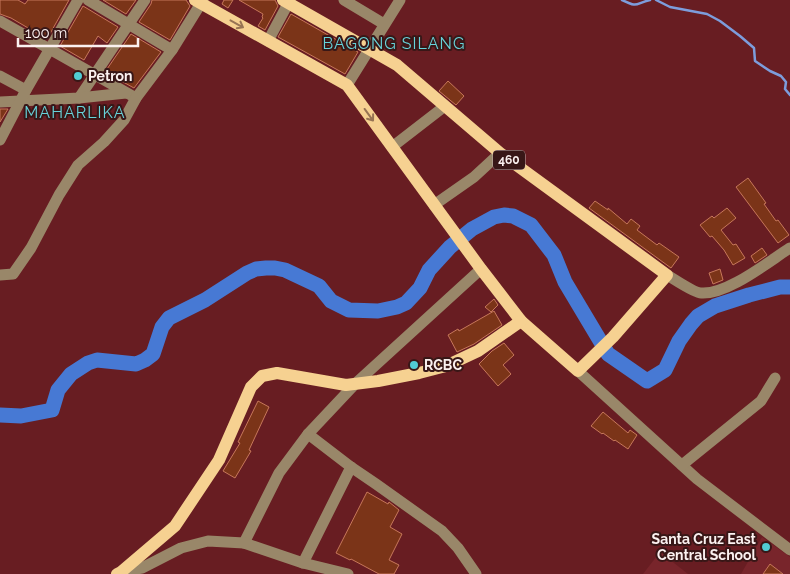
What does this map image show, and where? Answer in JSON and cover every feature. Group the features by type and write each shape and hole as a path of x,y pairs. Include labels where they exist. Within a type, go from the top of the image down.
{"main road":[{"path":"200,1 347,84 481,270 520,320 578,371 614,337 667,275"},
{"name":"460","path":"287,1 397,65 500,153 667,275"},
{"path":"119,573 175,526 219,460 251,387 262,376 277,373 346,385 419,373 446,366 478,351 520,320"}],"street":[{"path":"0,140 49,48 78,0"},
{"path":"88,0 172,50"},
{"path":"79,98 145,0"},
{"path":"344,0 384,24"},
{"path":"347,84 400,0"},
{"path":"0,276 13,274 31,248 59,195 78,165 104,142 124,120 131,95 172,50 200,1"},
{"path":"268,41 287,1"},
{"path":"0,21 131,95"},
{"path":"0,76 23,95"},
{"path":"0,102 23,95 79,98 131,95"},
{"path":"392,147 444,106"},
{"path":"434,205 474,178 500,153"},
{"path":"667,275 699,293 716,292 742,279 790,248"},
{"path":"244,543 279,474 308,434 356,384 481,270"},
{"path":"578,371 697,479 790,550"},
{"path":"682,465 760,401 775,378"},
{"path":"308,434 351,467 442,531 458,548 476,574"},
{"path":"303,563 351,467"},
{"path":"119,573 142,568 181,548 208,542 244,543 303,563 348,574"}],"shaded area":[{"name":"Santa Cruz East Central School","path":"762,537 790,557 790,574 741,574"},
{"name":"Santa Cruz East Central School","path":"660,552 688,574 643,574"}],"building":[{"path":"0,0 18,0 25,4 28,0 69,0 47,39 11,18 0,14"},
{"path":"103,0 136,0 126,14"},
{"path":"152,0 186,0 190,6 170,40 139,22"},
{"path":"224,0 233,0 228,8 222,4"},
{"path":"239,0 275,0 278,6 265,30 258,26 263,18 263,14"},
{"path":"83,6 118,27 107,43 98,36 84,60 60,46"},
{"path":"291,14 358,52 345,74 278,37"},
{"path":"131,34 161,52 134,88 105,72"},
{"path":"448,81 464,96 456,105 439,91"},
{"path":"0,109 8,109 0,122"},
{"path":"748,178 776,221 778,220 789,235 778,243 736,187"},
{"path":"595,201 608,210 608,208 627,224 631,219 640,226 637,230 657,245 659,243 679,257 671,268 589,208"},
{"path":"727,208 736,218 721,230 733,245 736,244 745,258 733,265 724,250 700,225 712,216 714,218"},
{"path":"762,248 767,255 755,263 751,256"},
{"path":"720,269 723,280 713,284 709,273"},
{"path":"494,299 498,305 491,312 485,307"},
{"path":"494,311 502,325 474,344 457,352 448,335 458,329 459,331"},
{"path":"504,343 514,355 503,365 511,374 498,386 479,364 492,351"},
{"path":"258,401 269,407 249,450 251,451 235,478 223,471 240,443 238,442"},
{"path":"603,412 628,433 630,430 637,435 628,449 591,426"},
{"path":"367,492 388,504 389,502 399,510 390,527 402,534 389,560 399,565 394,574 379,574 336,553"},
{"path":"770,564 783,574 763,574"}],"waterway":[{"path":"622,0 634,5 650,0"},
{"path":"656,0 670,7 707,14 720,21 754,48 755,61 781,76 786,82 785,89 790,95"},
{"path":"0,415 21,416 52,410 58,390 71,374 88,363 97,360 136,364 145,360 153,354 162,327 169,318 205,300 256,269 275,268 285,270 319,286 331,301 349,310 378,311 397,307 406,303 420,288 429,270 450,247 472,229 494,217 504,215 513,216 531,225 554,255 565,282 608,354 647,381 665,370 679,341 698,316 715,306 749,295 780,287 790,287"}],"place":[{"name":"Petron","path":"78,76"},
{"name":"RCBC","path":"414,365"},
{"name":"Santa Cruz East Central School","path":"766,547"}],"district":[{"name":"BAGONG SILANG","path":"394,43"},
{"name":"MAHARLIKA","path":"75,112"}]}
